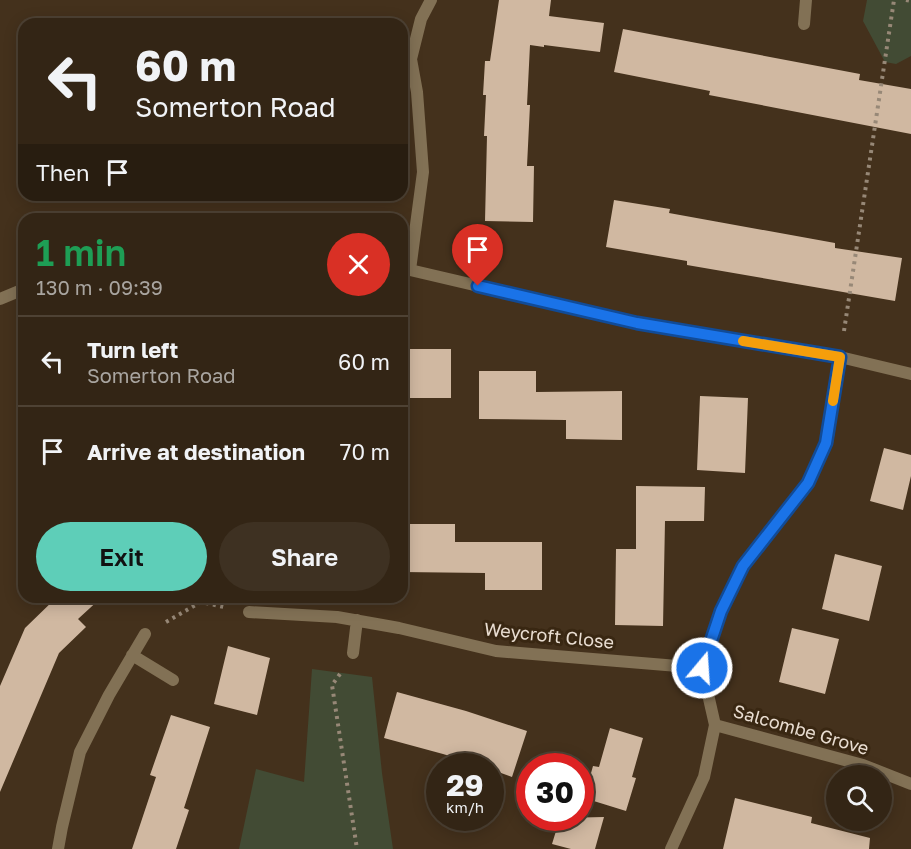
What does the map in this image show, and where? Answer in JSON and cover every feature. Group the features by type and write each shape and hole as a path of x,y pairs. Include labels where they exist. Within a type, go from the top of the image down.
{"street":[{"path":"408,258 423,172 417,92 411,59 421,19 431,0"},
{"path":"804,24 806,0"},
{"path":"408,270 637,323 840,357 911,374"},
{"path":"0,299 18,292"},
{"path":"672,849 704,777 715,725 702,668 721,611 743,566 808,483 826,443 840,357"},
{"name":"Weycroft Close","path":"249,612 357,620 496,651 702,668"},
{"path":"353,653 357,620"},
{"path":"58,849 80,752 109,695 145,634"},
{"path":"132,655 173,680"},
{"name":"Salcombe Grove","path":"715,725 863,765 911,784"}],"path":[{"path":"840,357 894,0"},
{"path":"906,0 911,1"},
{"path":"145,634 199,603"},
{"path":"353,653 332,685 357,849"}],"green space":[{"path":"867,0 911,0 911,56 896,64 885,62 863,21"},
{"path":"312,669 372,677 393,849 239,849 256,769 304,782"}],"building":[{"path":"499,0 551,0 549,16 604,23 600,52 530,45 527,166 534,166 533,222 485,221 487,136 484,136 486,95 483,95 485,61 490,61"},
{"path":"623,29 860,74 859,80 911,89 911,134 709,95 710,91 614,72"},
{"path":"614,200 670,209 669,213 835,243 835,248 902,258 895,301 687,265 687,261 606,247"},
{"path":"408,349 451,349 451,398 408,398"},
{"path":"479,371 536,371 536,392 622,391 622,440 566,439 566,420 479,419"},
{"path":"700,396 748,398 745,473 697,470"},
{"path":"884,448 911,455 911,476 903,510 870,501"},
{"path":"636,486 705,487 704,521 665,521 663,626 615,625 616,549 636,549"},
{"path":"408,524 455,524 455,542 542,542 542,590 485,590 485,573 408,572"},
{"path":"835,554 882,566 869,621 822,609"},
{"path":"51,603 95,603 78,619 86,627 59,653 0,792 0,686 25,628"},
{"path":"792,628 839,639 825,694 779,682"},
{"path":"228,646 270,658 257,715 214,704"},
{"path":"397,692 527,731 520,753 516,753 516,765 512,777 504,774 504,753 439,753 384,738"},
{"path":"171,715 210,727 184,808 189,810 176,849 132,849 156,777 150,775"},
{"path":"610,728 643,738 632,777 636,778 626,811 594,801 594,766 599,767"},
{"path":"735,798 812,817 811,823 826,827 826,831 842,831 870,838 869,849 723,849"},
{"path":"594,817 604,817 595,849 571,849 552,844 556,831 594,831"}],"slow traffic":[{"path":"743,341 840,357 833,401"}],"route":[{"path":"478,286 637,323 840,357 826,443 808,483 743,566 721,611 702,668"}]}
